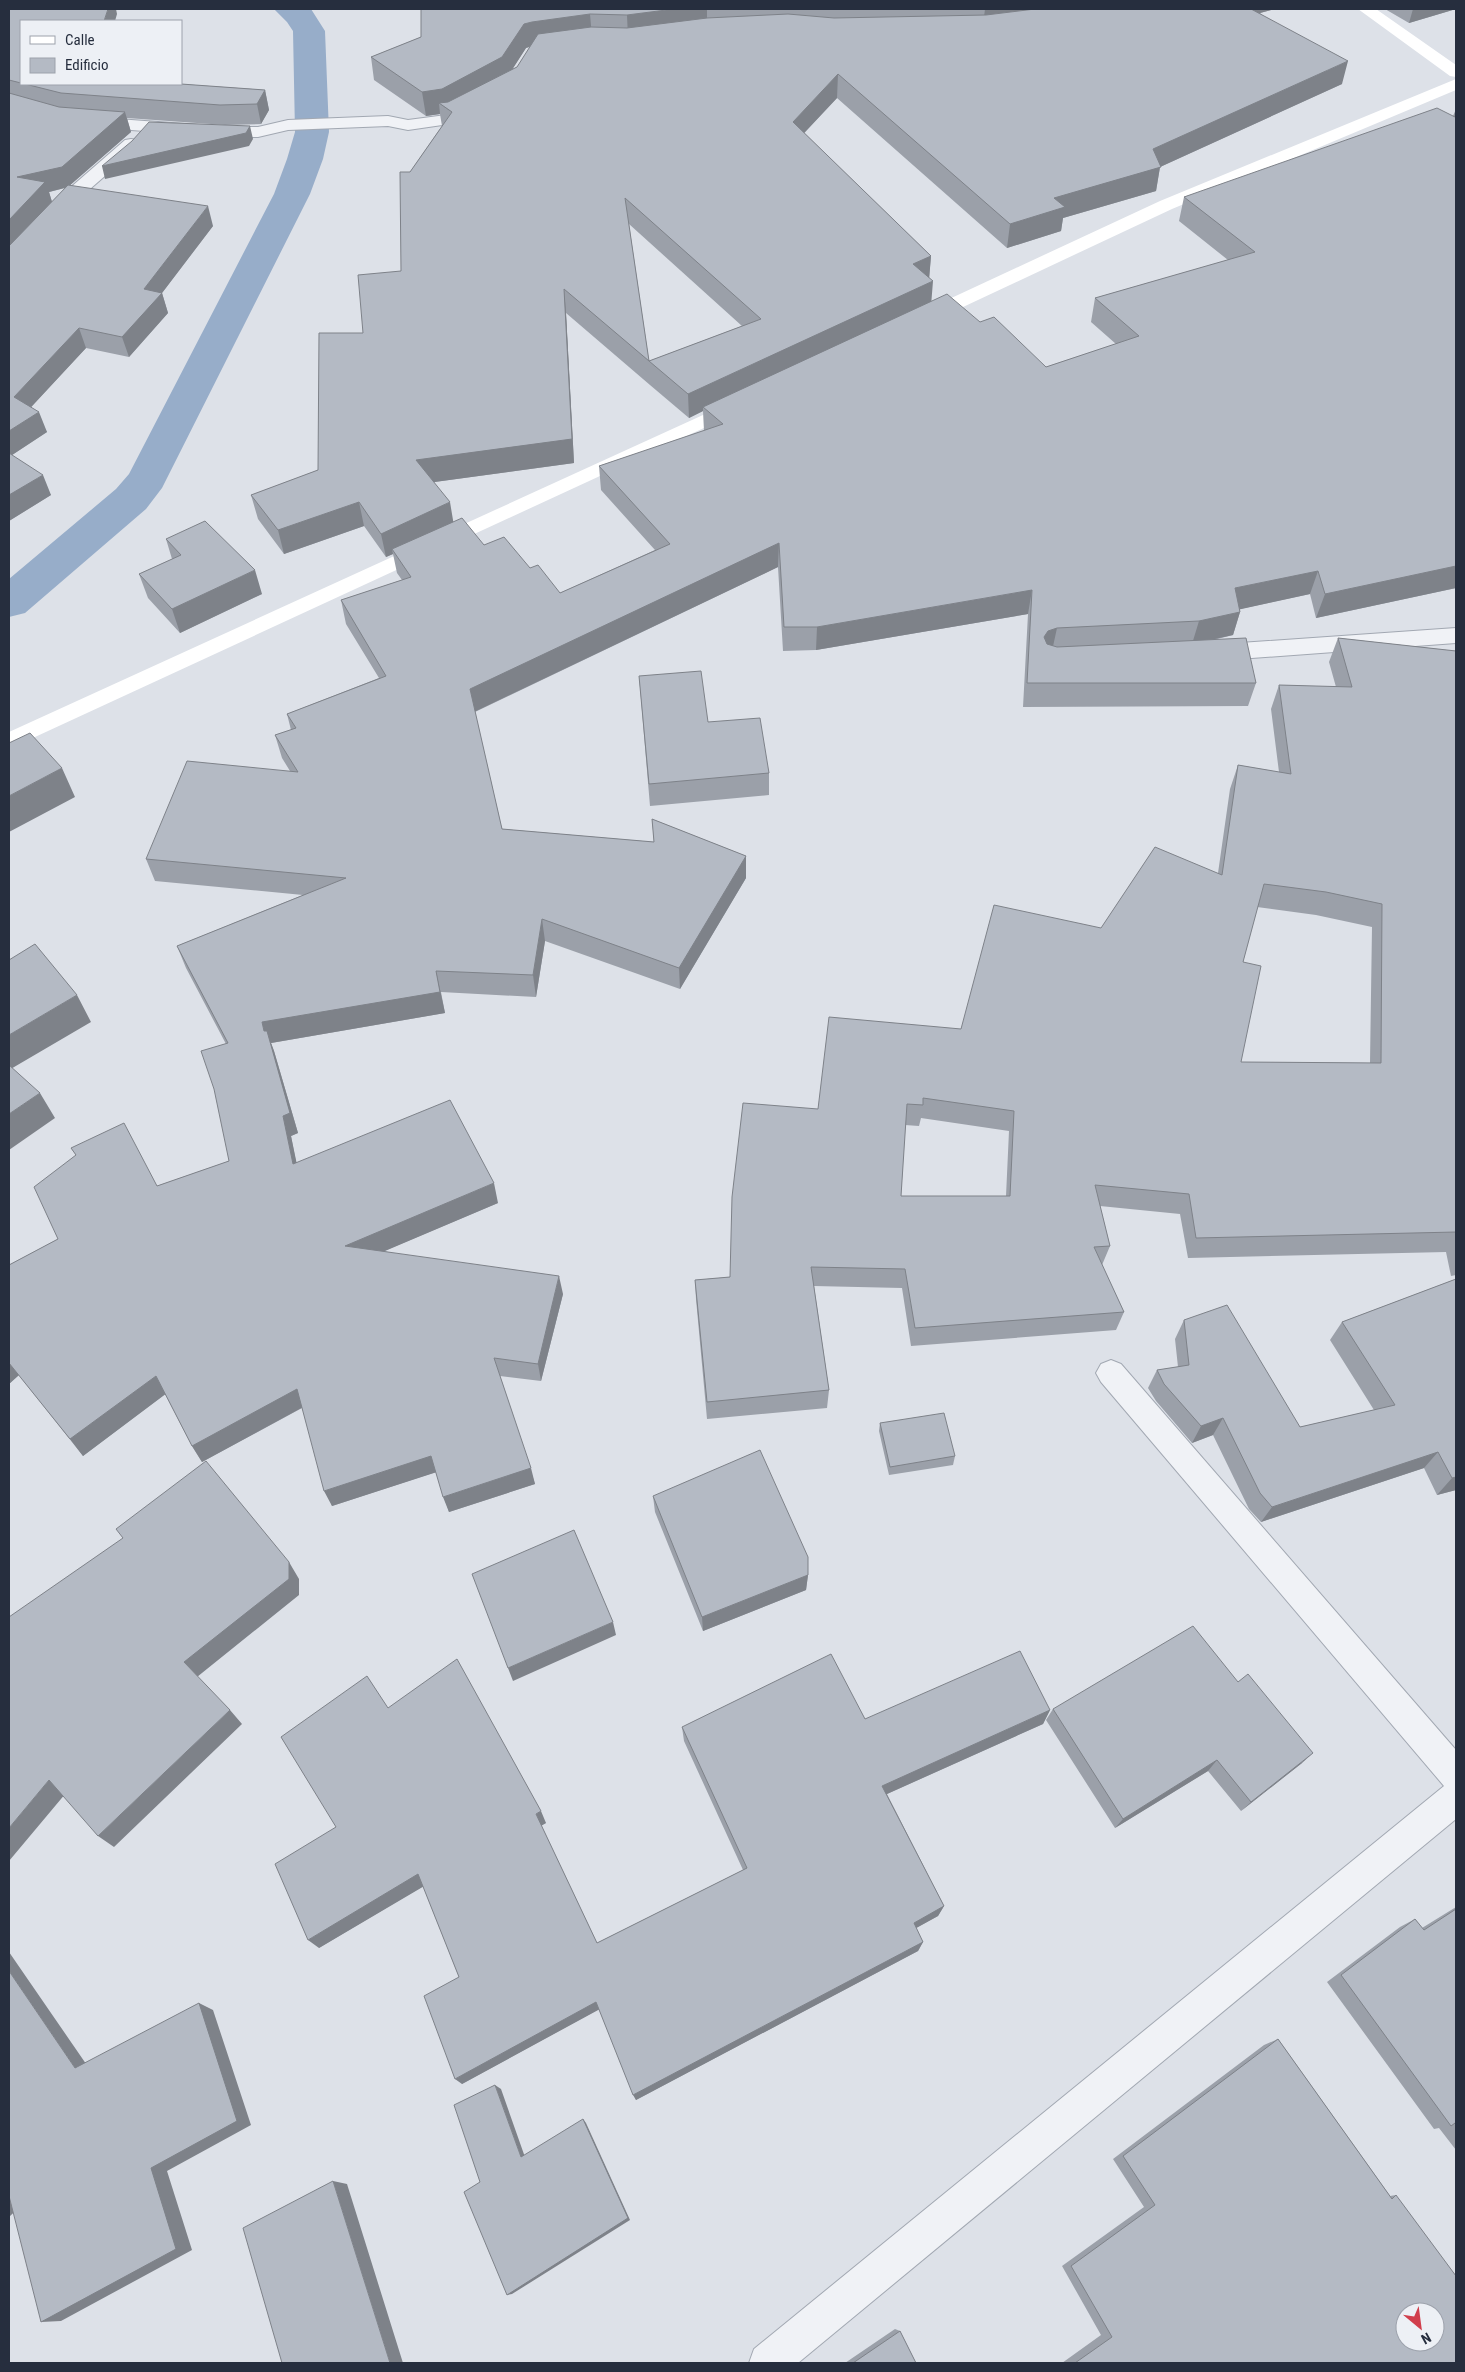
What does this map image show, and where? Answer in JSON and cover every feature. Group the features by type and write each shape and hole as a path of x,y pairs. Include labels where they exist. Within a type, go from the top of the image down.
{"main road":[{"path":"1366,9 1456,72"},
{"path":"904,327 1166,205 1456,84"},
{"path":"9,741 751,399"}],"street":[{"path":"75,121 258,132 288,125 388,121 408,125 450,119 489,98"},
{"path":"9,260 60,204 128,148 148,126"},
{"path":"1192,654 1456,635"},
{"path":"1111,1373 1456,1775"},
{"path":"768,2363 1456,1798"}],"building":[{"path":"9,9 108,9 104,20 20,20 20,83 9,80"},
{"path":"421,9 674,9 627,15 590,14 524,24 502,57 442,89 422,92 371,57 421,37"},
{"path":"1035,9 1251,9 1348,61 1153,149 1161,167 1054,198 1065,207 1010,224 838,74 793,122 931,256 913,264 933,281 688,394 649,361 564,289 572,439 416,460 450,502 381,534 359,502 278,530 251,495 318,470 319,333 363,333 358,275 401,271 400,172 410,172 452,112 439,103 448,102 517,67 538,34 591,27 627,28 707,18 788,14 834,18 986,15","holes":["625,198 761,319 649,361"]},
{"path":"182,84 265,90 257,104 220,105 61,93 29,85"},
{"path":"9,93 59,107 125,112 62,167 17,177 45,182 9,220"},
{"path":"1437,108 1455,117 1456,109 1456,566 1325,594 1318,571 1235,588 1240,612 1199,621 1057,628 1048,631 1044,637 1047,644 1057,647 1246,638 1256,683 1027,683 1032,590 817,627 784,627 779,543 470,689 502,829 654,842 652,819 746,856 679,968 542,919 533,975 436,971 440,992 262,1022 264,1031 267,1031 290,1113 283,1116 293,1164 450,1100 494,1183 345,1246 559,1276 538,1364 494,1358 531,1468 443,1497 431,1456 324,1491 297,1389 192,1446 156,1376 70,1439 9,1363 9,1265 58,1239 34,1187 76,1155 71,1148 124,1123 157,1186 229,1161 214,1089 201,1051 228,1043 177,946 346,878 146,859 187,761 298,772 275,735 296,728 287,714 386,676 341,600 411,577 392,549 462,518 484,545 504,537 530,568 538,565 560,593 670,544 599,466 723,424 703,407 947,294 980,322 994,317 1046,367 1139,336 1095,298 1255,252 1184,197"},
{"path":"149,122 250,126 246,133 102,166 132,141"},
{"path":"68,185 208,206 144,289 162,293 122,337 79,328 14,397 39,412 9,431 9,246"},
{"path":"9,453 43,475 9,495"},
{"path":"205,521 255,570 172,609 139,574 181,555 166,539"},
{"path":"1338,638 1456,651 1456,1232 1196,1238 1189,1194 1095,1185 1110,1246 1094,1247 1124,1312 915,1328 905,1269 811,1267 829,1390 707,1402 695,1280 730,1277 732,1197 743,1103 818,1109 829,1017 961,1029 994,905 1101,928 1155,847 1222,875 1238,765 1291,774 1279,685 1352,687","holes":["1264,884 1326,892 1382,904 1381,1063 1241,1062 1261,966 1243,962","923,1098 1014,1111 1010,1196 901,1196 907,1104 923,1105"]},
{"path":"701,671 708,722 760,718 769,773 649,784 639,676"},
{"path":"30,733 62,768 9,796 9,743"},
{"path":"35,944 77,995 9,1035 9,960"},
{"path":"9,1065 40,1093 9,1114"},
{"path":"1456,1279 1456,1477 1452,1478 1438,1452 1272,1507 1260,1493 1223,1418 1201,1426 1164,1384 1157,1370 1189,1365 1184,1320 1227,1305 1300,1427 1395,1405 1342,1322"},
{"path":"944,1413 955,1456 890,1467 880,1423"},
{"path":"760,1450 808,1557 808,1575 702,1617 653,1496"},
{"path":"206,1461 289,1562 289,1579 184,1662 230,1710 98,1836 49,1780 9,1828 9,1617 123,1538 116,1529"},
{"path":"574,1530 613,1622 508,1668 472,1574"},
{"path":"1193,1626 1238,1682 1248,1674 1313,1753 1251,1802 1217,1760 1123,1819 1053,1709"},
{"path":"1020,1651 1050,1710 882,1786 944,1906 914,1923 923,1942 633,2095 596,2002 455,2079 424,1996 459,1977 418,1874 308,1940 275,1864 336,1827 281,1737 367,1676 388,1708 457,1659 541,1811 536,1814 597,1943 747,1868 682,1727 831,1654 865,1719"},
{"path":"1456,1909 1456,2125 1455,2123 1451,2126 1341,1975 1415,1919 1424,1930"},
{"path":"9,1971 75,2068 199,2003 237,2121 151,2168 176,2249 41,2322 9,2196"},
{"path":"1278,2039 1392,2199 1396,2195 1456,2276 1456,2363 1075,2363 1112,2337 1071,2266 1155,2205 1123,2156"},
{"path":"495,2085 521,2157 583,2119 628,2218 507,2295 464,2192 480,2182 454,2105"},
{"path":"333,2181 390,2363 282,2363 243,2228"},
{"path":"900,2331 916,2363 853,2363"}],"waterway":[{"path":"9,602 131,499 147,479 292,194 305,159 312,132 309,31 300,16 290,9"}]}
